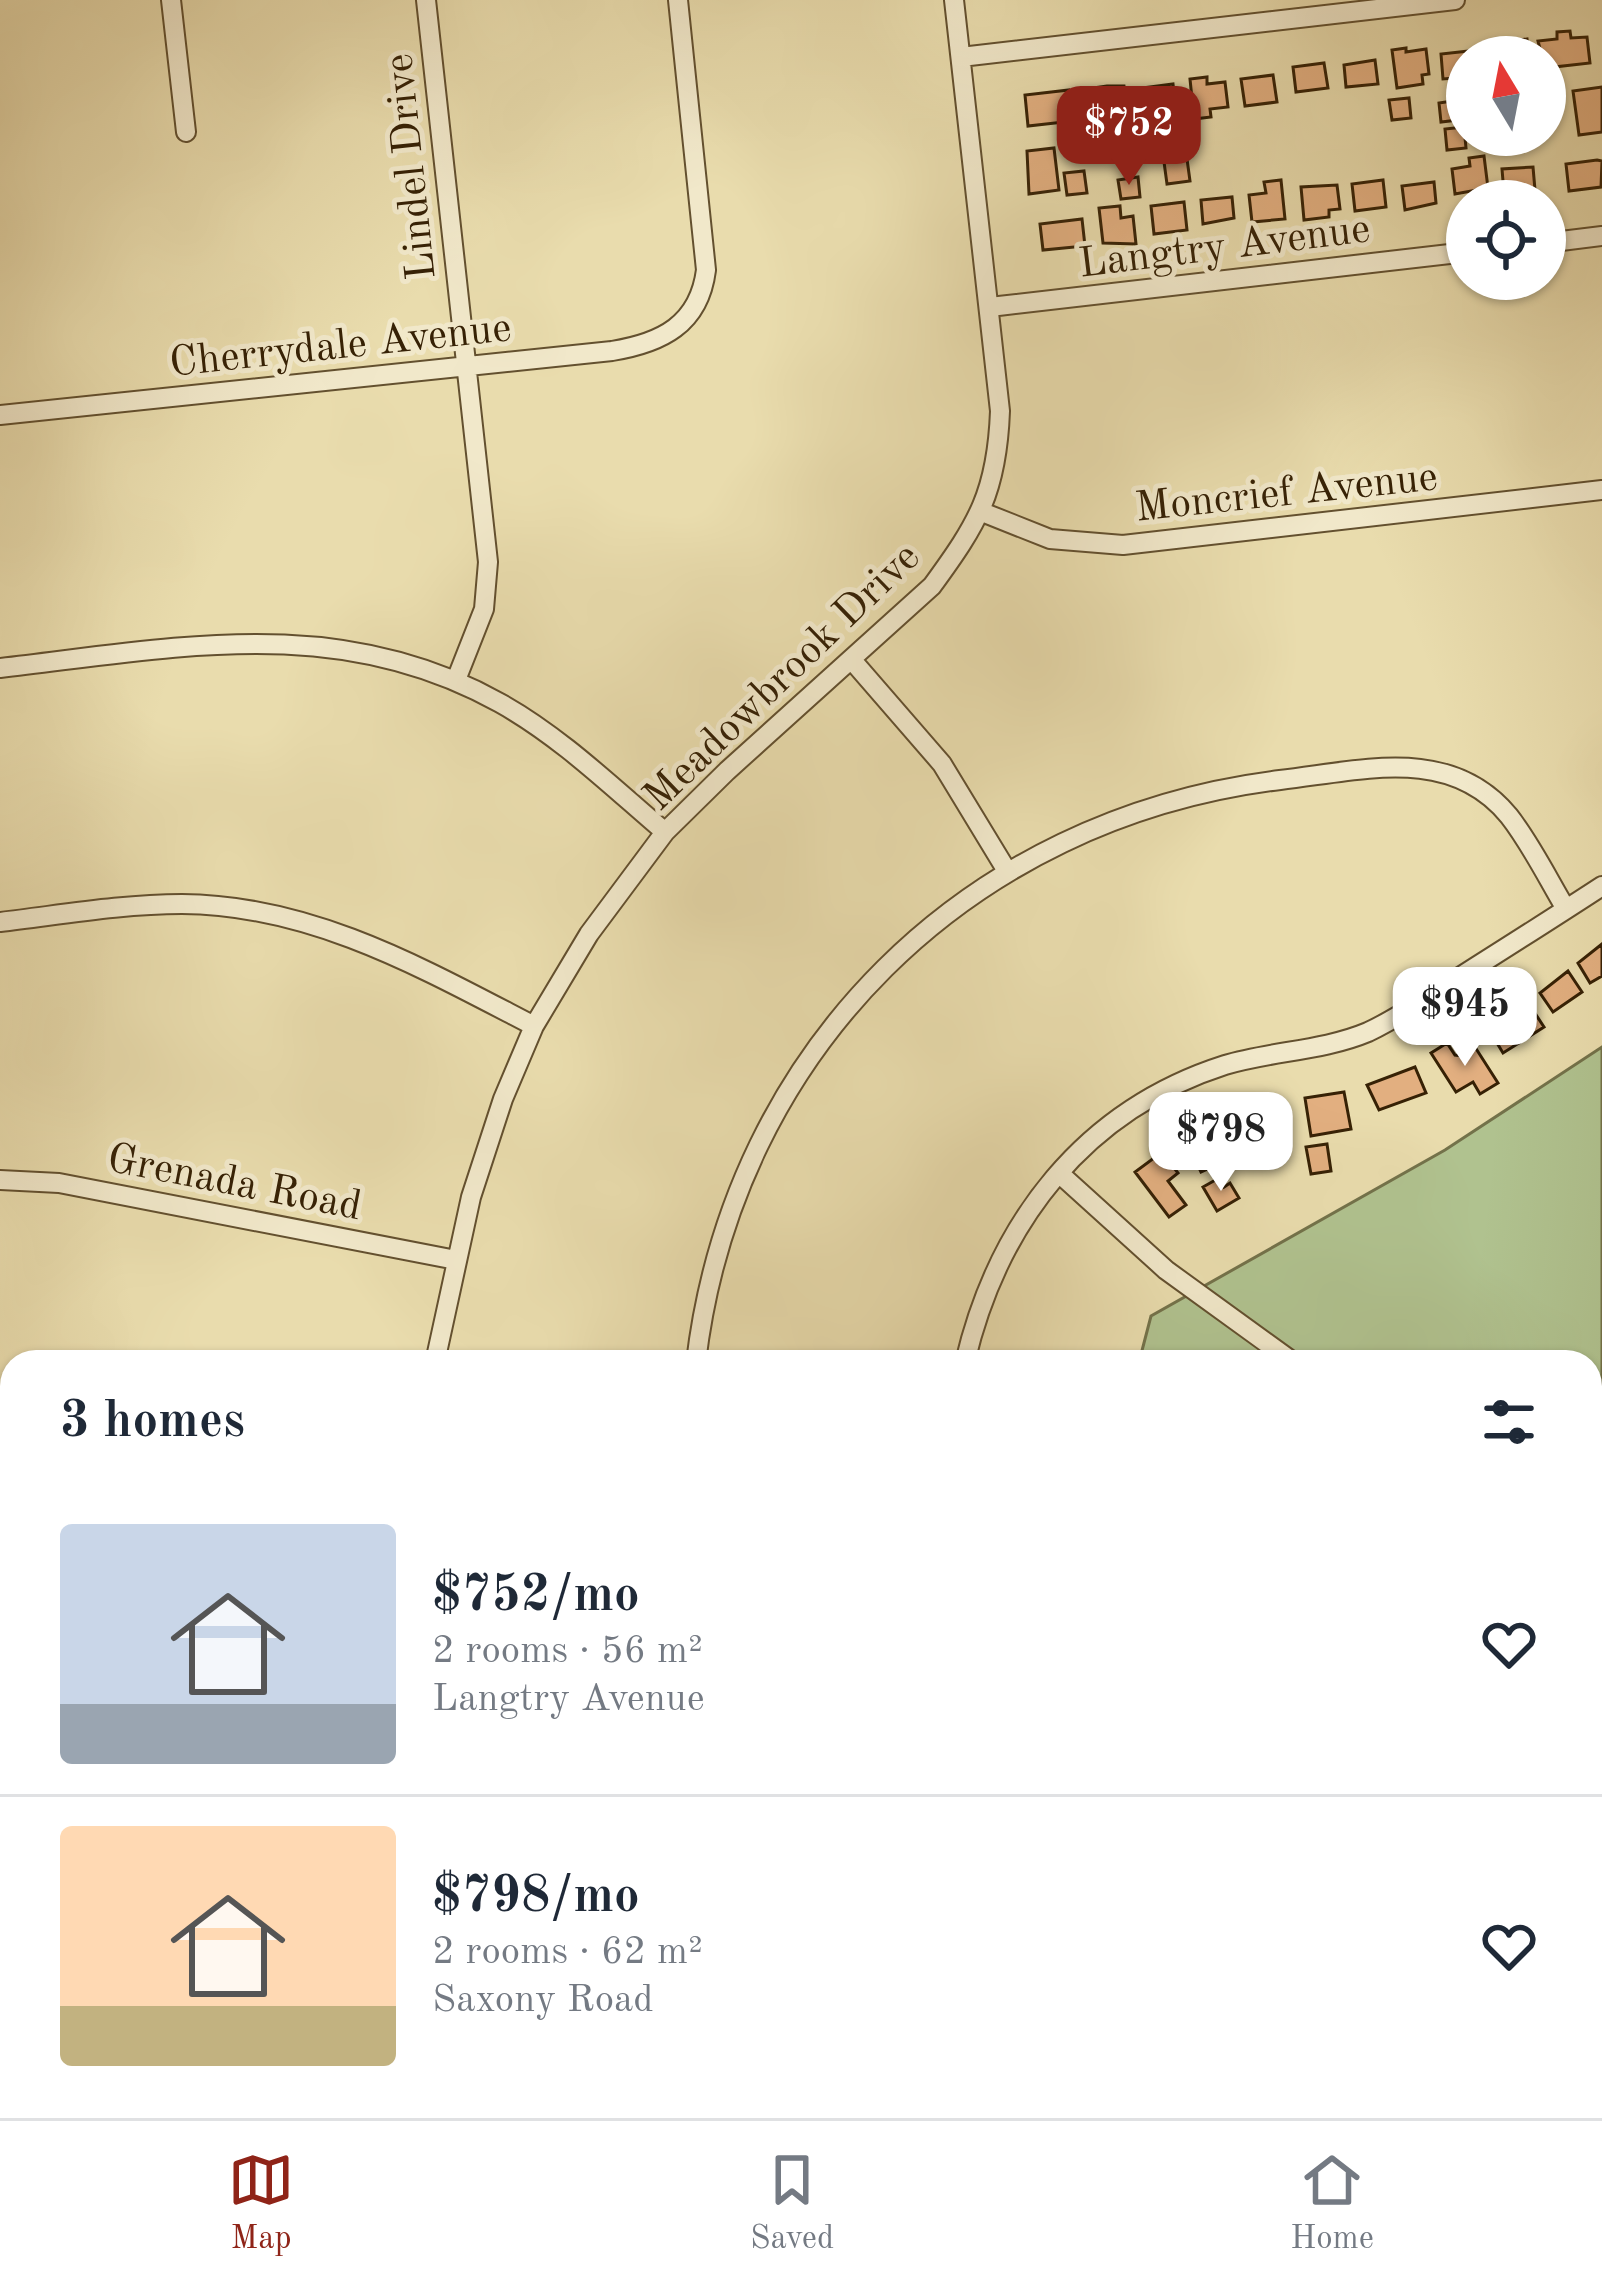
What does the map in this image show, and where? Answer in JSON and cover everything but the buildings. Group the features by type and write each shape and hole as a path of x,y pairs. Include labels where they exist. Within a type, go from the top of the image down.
{"street":[{"path":"171,0 186,132"},
{"name":"Lindel Drive","path":"426,0 488,562 484,609 456,680"},
{"name":"Cherrydale Avenue","path":"0,415 643,346 682,325 696,307 706,270 678,0"},
{"name":"Meadowbrook Drive","path":"437,1350 484,1154 534,1026 609,904 665,832 932,586 961,550 982,512 996,461 1000,411 954,0"},
{"path":"961,57 1455,0"},
{"path":"1566,240 1602,236"},
{"name":"Langtry Avenue","path":"990,307 1446,254"},
{"name":"Moncrief Avenue","path":"982,512 1050,539 1123,545 1602,490"},
{"path":"0,668 271,641 387,658 456,680 503,704 554,738 665,832"},
{"path":"851,659 942,764 1006,871"},
{"path":"698,1350 710,1275 722,1236 742,1180 785,1093 840,1016 882,970 917,936 1006,871 1072,838 1167,802 1247,784 1420,767 1459,776 1492,798 1566,909"},
{"path":"968,1350 987,1285 1011,1236 1060,1174 1121,1117 1223,1066 1364,1034 1602,886"},
{"path":"0,922 148,905 263,912 377,947 534,1026"},
{"path":"1060,1174 1166,1270 1276,1350"},
{"name":"Grenada Road","path":"0,1180 59,1183 456,1260"}],"green space":[{"path":"1602,1047 1602,1350 1142,1350 1151,1316 1445,1150"}]}
